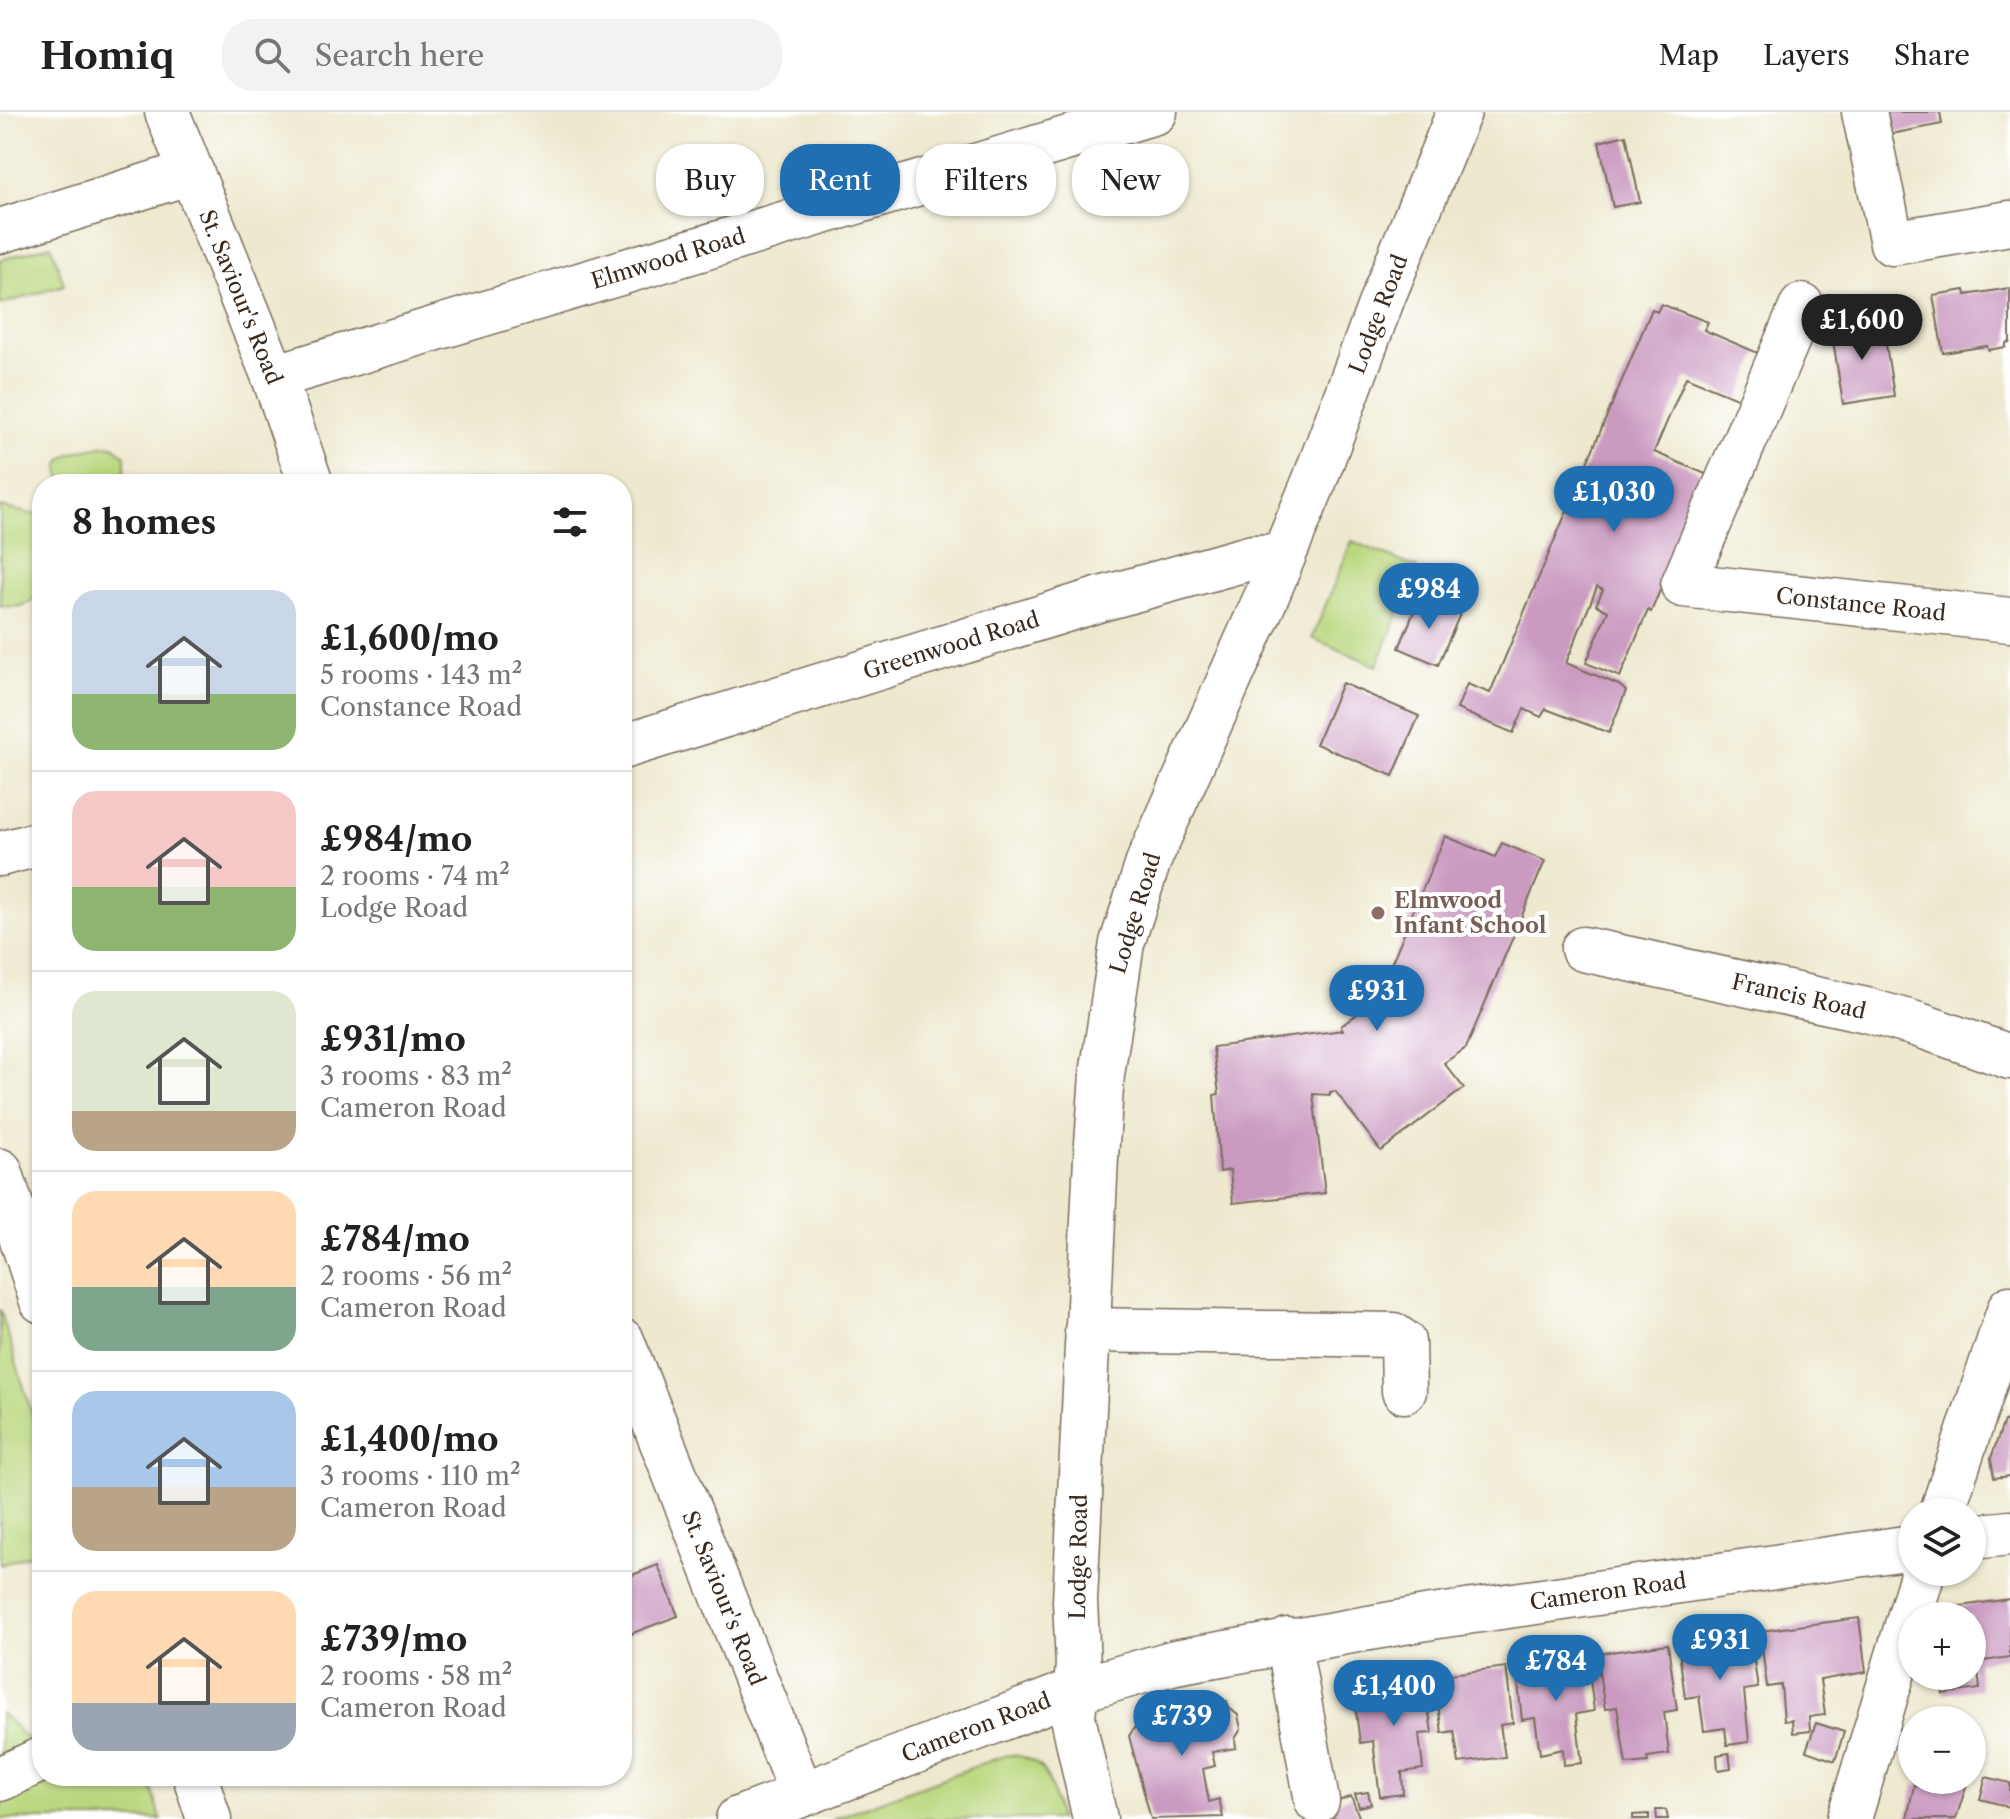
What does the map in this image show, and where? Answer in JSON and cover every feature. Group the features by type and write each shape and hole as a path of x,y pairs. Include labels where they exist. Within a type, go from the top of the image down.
{"street":[{"name":"St. Saviour's Road","path":"167,112 274,377 308,474"},
{"name":"Elmwood Road","path":"274,377 1155,112"},
{"name":"Lodge Road","path":"1095,1819 1073,1717 1078,1665 1075,1601 1102,1075 1122,943 1149,860 1283,556 1383,297 1459,112"},
{"path":"1864,112 1892,243 2010,223"},
{"path":"0,231 191,172"},
{"name":"Constance Road","path":"1802,306 1683,585 2010,620"},
{"name":"Greenwood Road","path":"632,744 1101,599 1253,557 1283,556"},
{"path":"0,854 32,846"},
{"name":"Francis Road","path":"1583,949 1866,1010 2010,1057"},
{"path":"0,1171 32,1270"},
{"path":"1947,1498 2010,1308"},
{"path":"1087,1330 1393,1335 1403,1342 1404,1391"},
{"name":"St. Saviour's Road","path":"632,1366 801,1793"},
{"path":"1986,1536 2010,1533"},
{"name":"Cameron Road","path":"801,1793 1074,1691 1175,1662 1288,1640 1898,1549"},
{"path":"1849,1819 1919,1586"},
{"path":"1288,1640 1317,1801"},
{"path":"0,1779 32,1764"},
{"path":"198,1786 209,1819"},
{"path":"738,1819 801,1793"}],"green space":[{"path":"51,245 64,285 0,305 0,260"},
{"path":"106,445 115,447 125,456 123,474 60,474 61,460"},
{"path":"0,507 32,514 32,600 13,607 0,605"},
{"path":"1352,541 1417,568 1377,666 1312,638"},
{"path":"0,1309 32,1414 32,1554 0,1565"},
{"path":"0,1712 25,1737 32,1738 32,1786 151,1786 161,1819 0,1819"},
{"path":"1006,1755 1020,1756 1040,1766 1050,1784 1059,1819 832,1819"}],"building":[{"path":"1881,112 1940,112 1942,124 1886,135"},
{"path":"1626,135 1640,202 1613,207 1599,142"},
{"path":"2010,288 2010,342 2006,343 2006,347 1988,350 1987,346 1943,353 1933,295 1965,290 1966,295"},
{"path":"1661,304 1708,322 1704,330 1758,353 1739,399 1686,377 1654,452 1708,475 1651,612 1648,610 1620,677 1586,663 1608,611 1596,605 1603,590 1597,587 1566,663 1619,685 1626,691 1609,733 1546,709 1541,717 1524,709 1513,733 1457,709 1467,684 1490,693 1652,309 1657,312"},
{"path":"1882,319 1894,396 1843,404 1831,327"},
{"path":"1420,597 1460,614 1438,665 1399,648"},
{"path":"1342,683 1419,716 1393,776 1316,744"},
{"path":"1445,836 1495,857 1502,843 1545,861 1466,1048 1444,1063 1464,1088 1381,1151 1335,1091 1330,1095 1313,1094 1325,1193 1233,1203 1230,1170 1220,1172 1214,1095 1219,1094 1213,1047 1343,1030 1341,1026 1371,1004 1373,1007"},
{"path":"2010,1412 2010,1476 1994,1478 1991,1458"},
{"path":"658,1565 678,1616 632,1633 632,1575"},
{"path":"2010,1599 2010,1657 1986,1661 1986,1602"},
{"path":"1859,1618 1866,1672 1820,1680 1825,1715 1809,1717 1810,1731 1793,1733 1792,1720 1784,1721 1781,1685 1767,1687 1760,1631"},
{"path":"1750,1634 1758,1688 1744,1690 1749,1742 1727,1745 1725,1728 1704,1731 1699,1696 1685,1698 1678,1643"},
{"path":"1668,1644 1677,1710 1664,1712 1669,1754 1647,1757 1648,1762 1626,1764 1617,1707 1605,1709 1596,1654"},
{"path":"1587,1656 1594,1711 1576,1714 1582,1763 1564,1765 1563,1749 1540,1754 1535,1718 1522,1720 1516,1665"},
{"path":"1506,1667 1513,1723 1500,1725 1505,1757 1459,1763 1454,1731 1442,1733 1434,1676"},
{"path":"1424,1677 1432,1733 1419,1734 1423,1769 1402,1772 1403,1794 1380,1797 1373,1741 1360,1743 1353,1688"},
{"path":"1942,1690 1973,1690 1943,1694"},
{"path":"1227,1701 1229,1708 1238,1715 1241,1729 1235,1739 1236,1748 1212,1752 1215,1766 1203,1769 1209,1802 1219,1799 1223,1817 1151,1819 1129,1736 1142,1716"},
{"path":"1816,1723 1844,1732 1835,1761 1806,1751"},
{"path":"1729,1753 1731,1768 1718,1770 1717,1755"},
{"path":"1986,1777 2010,1783 2010,1807 1980,1799 1981,1794 1986,1794"},
{"path":"1368,1792 1371,1804 1359,1807 1355,1794"},
{"path":"1912,1794 1964,1794 1956,1819 1907,1819"},
{"path":"1351,1796 1360,1819 1329,1819 1324,1807"},
{"path":"1656,1810 1666,1810 1668,1819 1657,1819"},
{"path":"1649,1814 1649,1819 1633,1819 1633,1815"}],"place":[{"name":"Elmwood Infant School","path":"1378,913"}]}
